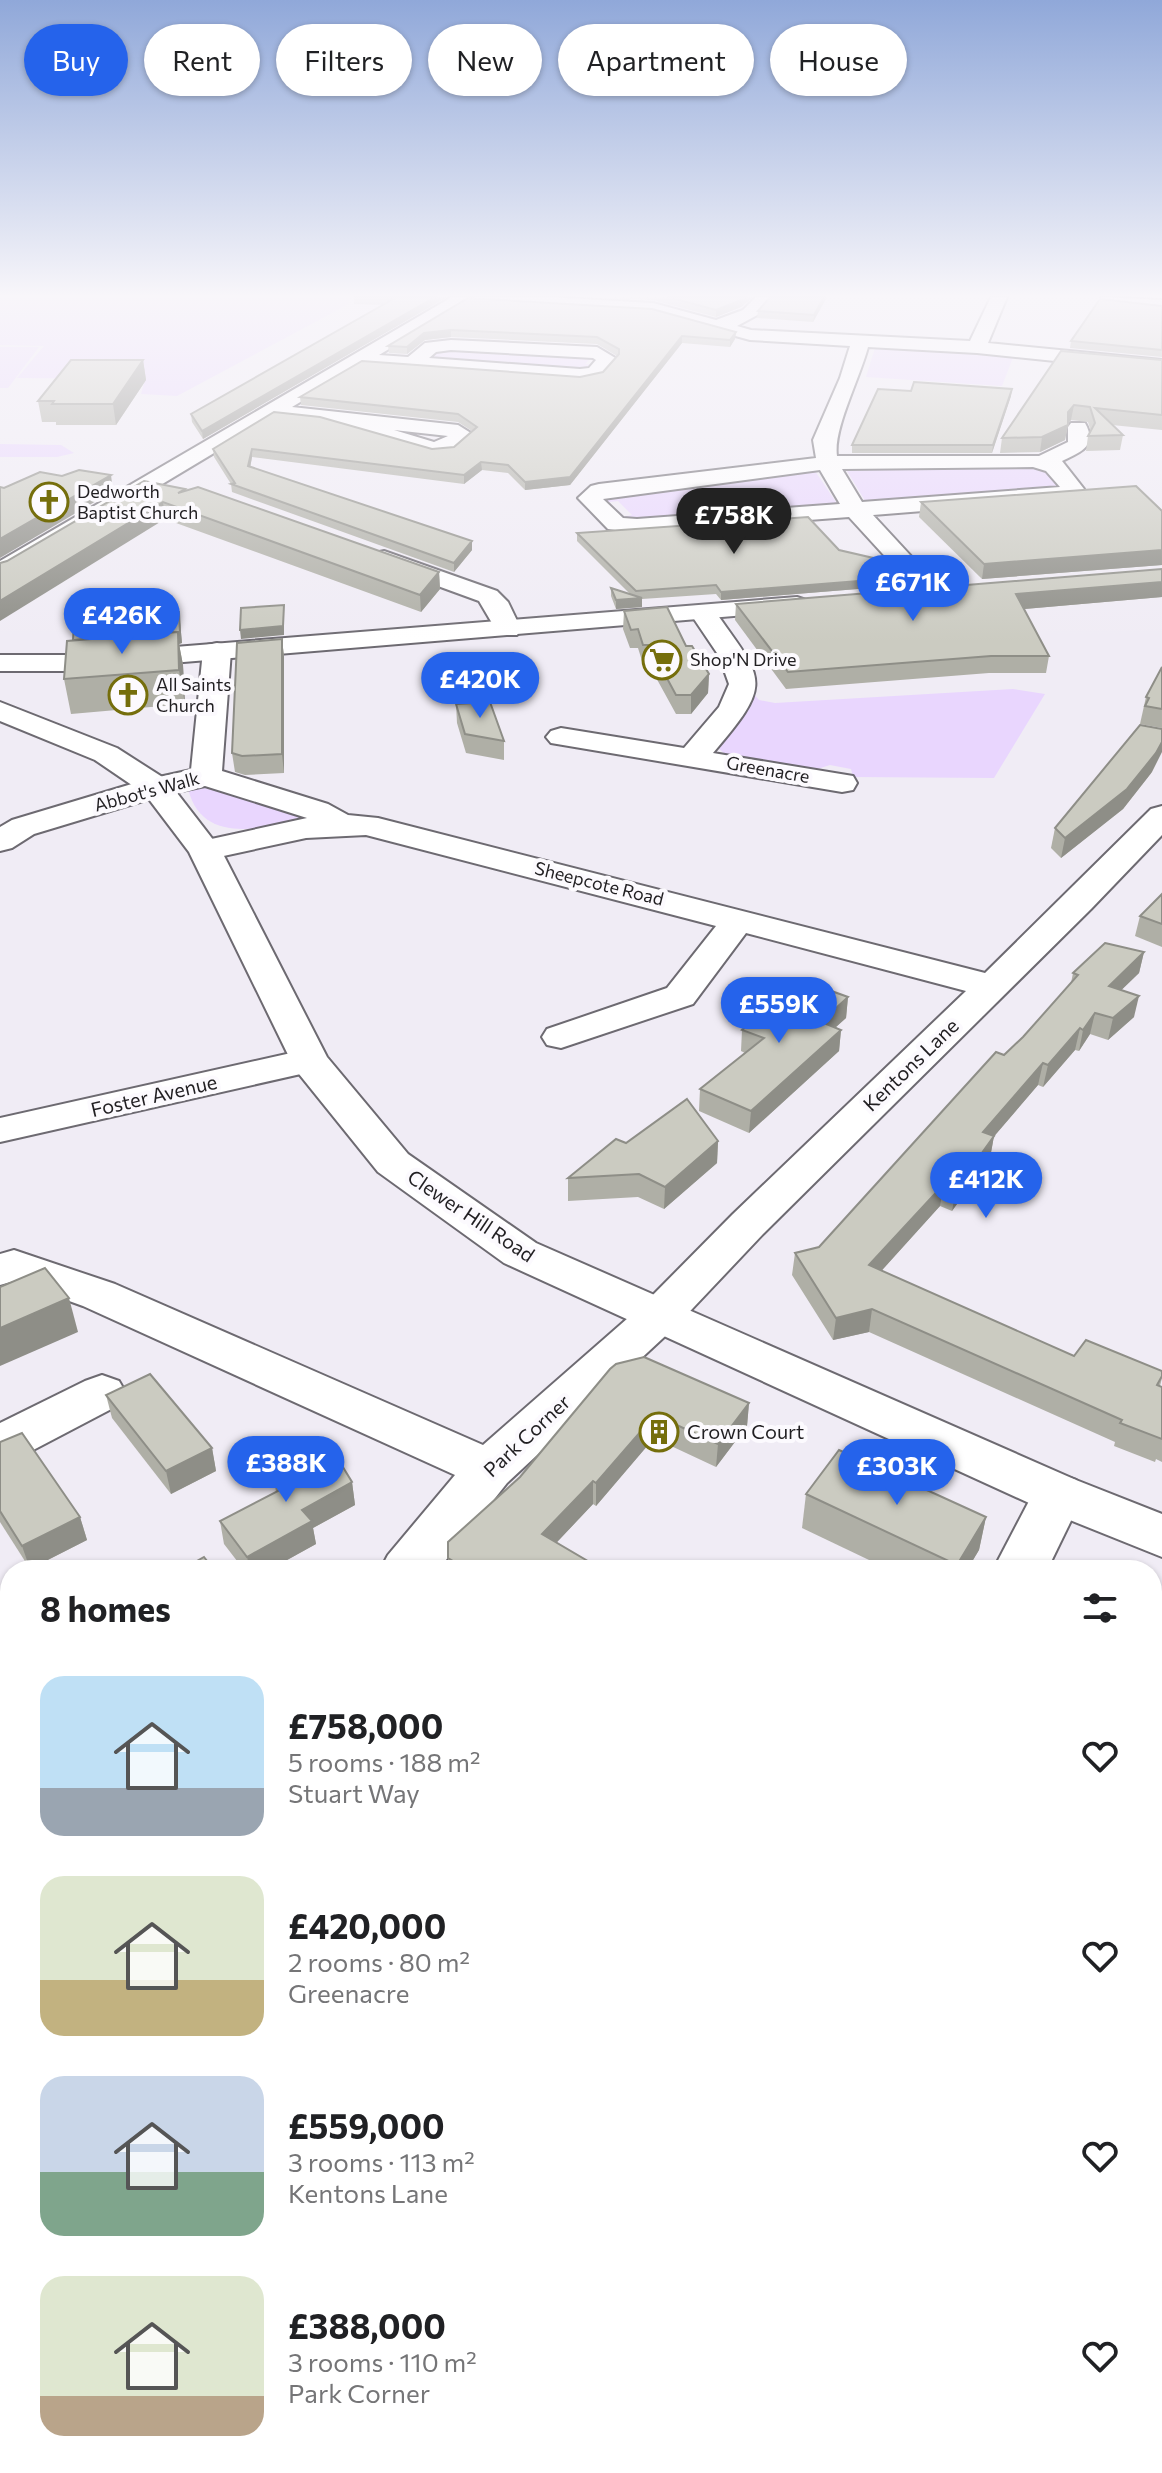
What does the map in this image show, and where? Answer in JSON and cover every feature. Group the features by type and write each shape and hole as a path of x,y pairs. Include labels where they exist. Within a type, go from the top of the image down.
{"street":[{"path":"0,571 269,412"},
{"path":"282,412 458,431 464,435 446,447 433,448 328,418"},
{"path":"836,412 824,440 827,463 856,511 933,594"},
{"path":"1043,462 1079,445 1078,427"},
{"path":"1043,462 1054,466 1073,489 1065,494 637,526 616,524 589,498 599,491 827,463 1043,462"},
{"path":"151,482 186,487"},
{"path":"362,550 488,596 495,602 508,629"},
{"path":"902,597 964,592"},
{"path":"2,674 75,663 825,603"},
{"name":"Greenacre","path":"693,757 738,701 743,686 736,664 703,613"},
{"path":"206,776 217,651"},
{"name":"Clewer Hill Road","path":"0,711 106,754 156,787 205,850 309,1061 393,1163 520,1253 1058,1494 1162,1536"},
{"name":"Greenacre","path":"561,737 842,783"},
{"name":"Abbot's Walk","path":"0,841 23,827 156,787 206,776 317,811 339,823"},
{"name":"Kentons Lane","path":"660,1315 748,1224 1079,902 1162,816"},
{"name":"Sheepcote Road","path":"205,850 339,823 367,825 991,986"},
{"path":"561,1037 680,996 738,920"},
{"name":"Foster Avenue","path":"0,1130 309,1061"},
{"path":"0,1270 14,1265 99,1295 489,1469"},
{"name":"Park Corner","path":"415,1560 489,1469 660,1315"},
{"path":"0,1445 102,1393"},
{"path":"1025,1560 1058,1494"}],"shaded area":[{"path":"0,444 61,445 74,453 57,457 0,457"},
{"path":"1030,464 1044,468 1062,487 867,504 847,471"},
{"path":"801,469 815,471 838,505 764,514 760,509 665,516 642,523 618,518 632,515 618,501 603,503 602,499 611,494 643,489 648,494"},
{"path":"1013,689 1045,694 994,778 853,777 851,769 830,765 811,771 730,758 719,749 752,692 759,700 775,703"},
{"path":"201,781 301,811 302,819 249,829 216,825 203,816 193,803 187,783"}],"building":[{"path":"194,412 234,412 202,431 191,414"},
{"path":"273,412 320,417 432,449 454,447 477,427 458,414 443,412 621,412 570,477 525,482 508,465 481,462 464,475 252,449 248,466 472,541 454,563 231,484 235,483 213,449"},
{"path":"867,412 1004,412 993,445 852,445"},
{"path":"1019,412 1068,412 1068,425 1042,437 1002,438"},
{"path":"1092,412 1100,412 1123,435 1088,436 1095,423"},
{"path":"79,470 111,475 0,539 0,487 40,472 62,476"},
{"path":"144,481 185,489 178,493 198,487 439,572 420,595 163,502 0,601 0,563"},
{"path":"1136,486 1162,511 1162,550 984,564 921,502"},
{"path":"808,517 839,550 895,563 909,577 721,592 716,585 636,591 577,533"},
{"path":"1162,569 1162,582 1016,594 1049,656 991,656 788,672 736,604"},
{"path":"611,588 642,598 616,600"},
{"path":"284,605 283,626 240,630 241,608"},
{"path":"667,607 686,646 692,646 709,674 691,695 676,695 649,645 643,645 638,629 631,630 624,611"},
{"path":"179,612 178,635 178,632 73,640 74,622"},
{"path":"178,632 179,670 64,679 67,641"},
{"path":"282,639 282,754 242,756 232,753 237,643"},
{"path":"1162,667 1162,709 1145,706 1149,698 1146,697"},
{"path":"490,702 504,741 465,734 456,704"},
{"path":"1140,725 1162,729 1162,742 1156,753 1127,789 1065,838 1055,828"},
{"path":"1162,894 1162,924 1140,916"},
{"path":"1105,943 1144,952 1109,986 1139,996 1113,1018 1095,1013 1083,1030 1080,1028 1048,1065 1043,1063 983,1132 994,1136 956,1189 944,1184 869,1265 1074,1356 1086,1340 1162,1371 1157,1385 1162,1387 1162,1439 1120,1423 1122,1420 872,1309 836,1318 795,1253 819,1247 996,1052 1004,1055 1023,1037 1078,975 1073,973"},
{"path":"801,980 848,997 821,1022 841,1030 751,1111 700,1089 764,1038 742,1030"},
{"path":"687,1099 718,1141 665,1187 639,1174 568,1178 616,1139 626,1143"},
{"path":"45,1268 69,1298 0,1328 0,1287"},
{"path":"644,1357 749,1403 718,1444 655,1415 596,1483 593,1481 542,1534 586,1560 448,1558 448,1542 520,1477 616,1364"},
{"path":"150,1374 212,1448 166,1471 106,1395"},
{"path":"22,1433 80,1517 22,1546 0,1511 0,1442"},
{"path":"839,1450 986,1517 960,1560 946,1560 806,1494"},
{"path":"326,1452 334,1461 338,1459 352,1482 302,1510 312,1521 247,1557 220,1521 282,1489 274,1479"}],"place":[{"name":"Dedworth Baptist Church","path":"49,502"},
{"name":"Shop'N Drive","path":"662,660"},
{"name":"All Saints Church","path":"128,695"},
{"name":"Crown Court","path":"659,1432"}]}
